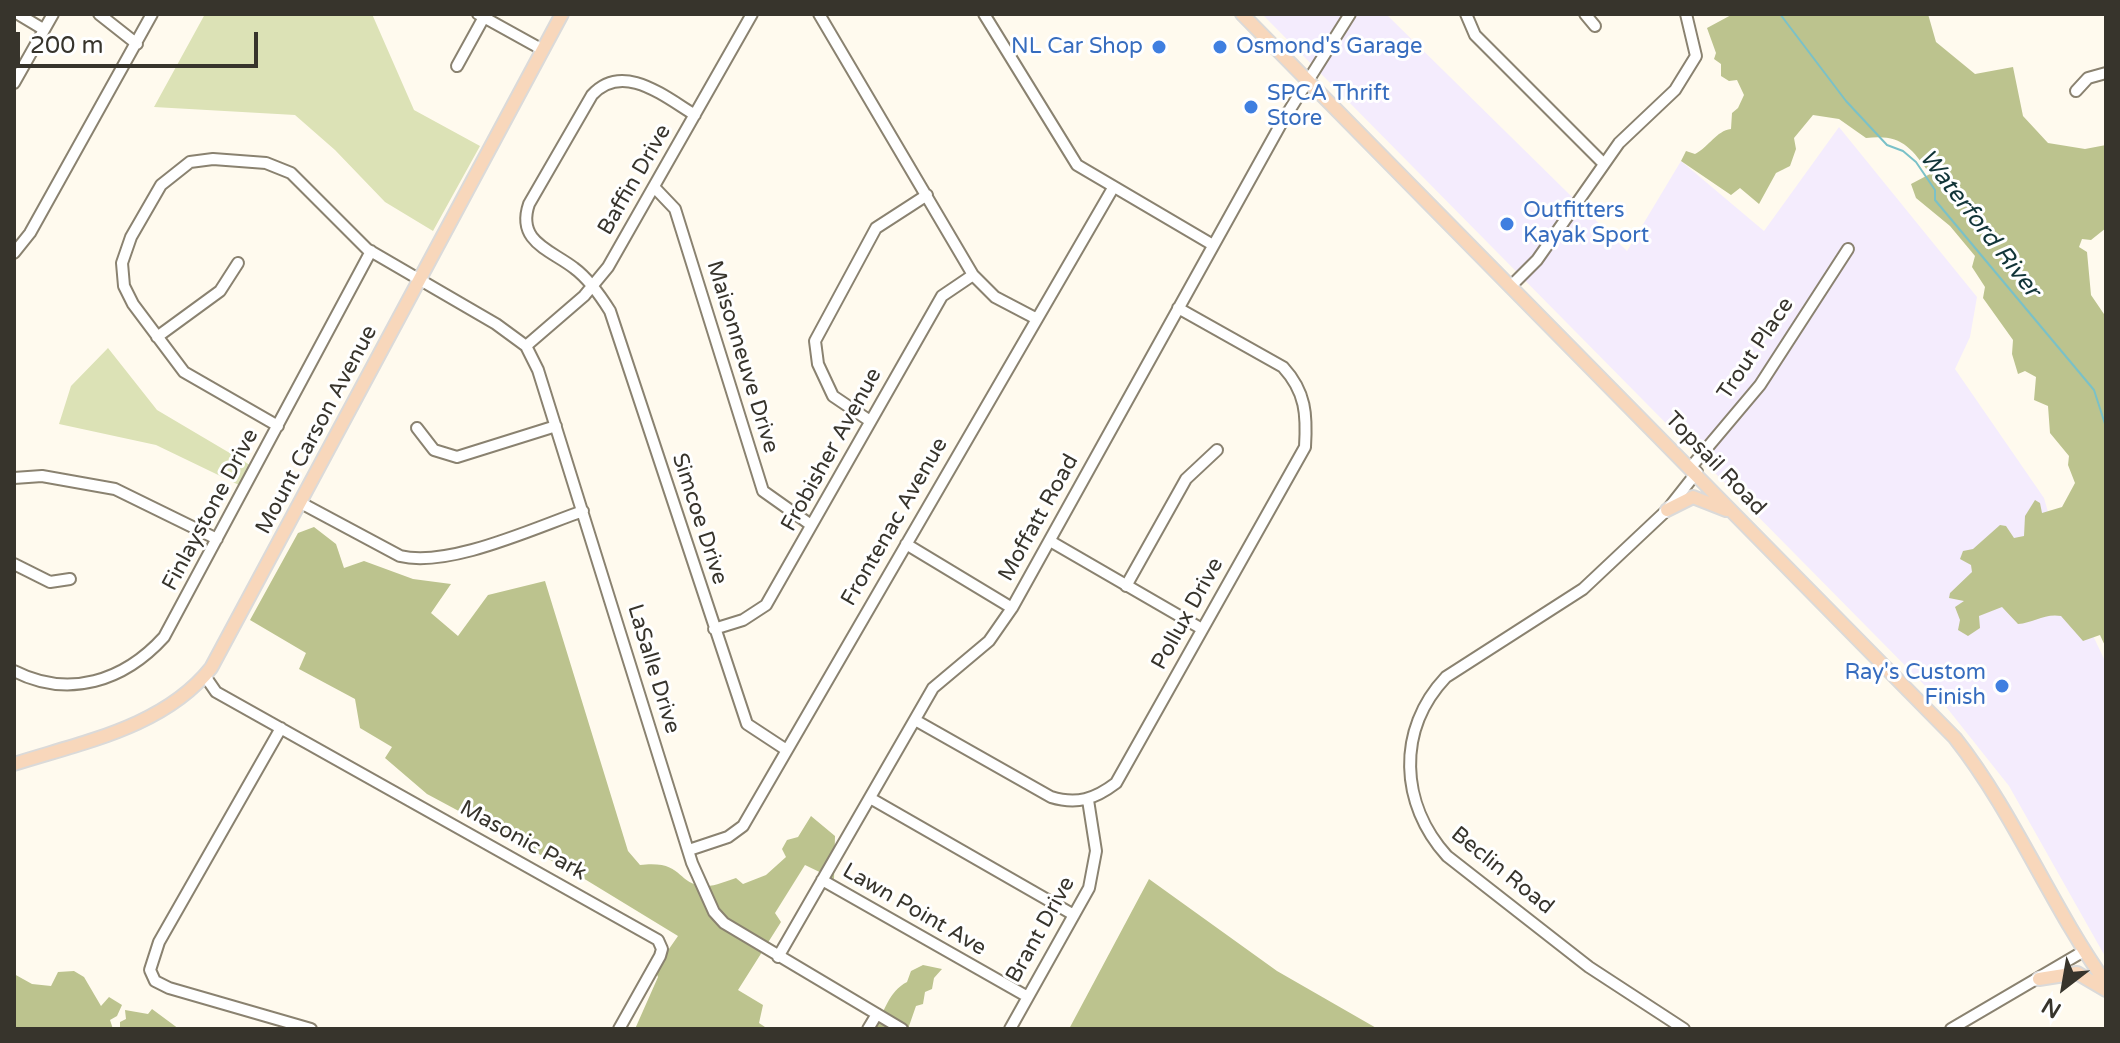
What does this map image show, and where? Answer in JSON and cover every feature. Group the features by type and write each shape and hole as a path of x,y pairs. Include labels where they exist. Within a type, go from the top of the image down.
{"main road":[{"name":"Mount Carson Avenue","path":"14,764 144,720 205,676 230,637 562,14"},
{"name":"Topsail Road","path":"1242,14 1955,738 1987,782 2084,951 2106,983"},
{"path":"1667,510 1685,499 1701,497 1735,515"},
{"path":"2039,979 2077,973 2106,990"}],"street":[{"path":"18,14 43,29"},
{"path":"14,83 53,14"},
{"path":"99,14 137,44"},
{"path":"14,253 30,233 152,14"},
{"name":"Baffin Drive","path":"526,346 593,286 654,187 752,14"},
{"path":"819,14 973,275 995,297 1037,319"},
{"path":"984,14 1073,161 1113,188 1213,245"},
{"name":"Moffatt Road","path":"778,957 937,684 989,641 1012,608 1213,245 1350,14"},
{"path":"1466,14 1475,35 1603,163"},
{"path":"1585,14 1595,26"},
{"path":"1512,285 1537,260 1603,163 1675,90 1696,56 1686,14"},
{"path":"457,66 481,15 543,50"},
{"path":"2076,91 2088,78 2106,73"},
{"name":"Simcoe Drive","path":"695,115 643,85 625,79 606,83 592,95 529,204 526,222 539,247 575,268 593,286 615,322 747,724 785,749"},
{"path":"278,426 189,377 129,298 122,263 131,237 161,185 190,162 205,159 239,161 286,169 302,181 371,251 489,318 526,346"},
{"name":"Maisonneuve Drive","path":"654,187 675,209 763,491 811,525"},
{"name":"Frontenac Avenue","path":"689,850 728,837 743,826 1113,188"},
{"path":"870,421 833,396 818,364 815,341 876,228 927,195"},
{"name":"Trout Place","path":"1694,470 1760,385 1848,249"},
{"name":"Finlaystone Drive","path":"14,671 34,681 69,686 102,681 130,668 164,637 371,251"},
{"path":"157,337 220,291 238,263"},
{"name":"Frobisher Avenue","path":"714,629 743,620 766,605 942,296 973,275"},
{"name":"Pollux Drive","path":"1088,800 1116,783 1305,447 1306,405 1301,391 1283,367 1178,308"},
{"name":"LaSalle Drive","path":"526,346 556,426 689,850 714,912 739,934 902,1029"},
{"path":"417,428 434,450 457,457 556,426"},
{"path":"1126,586 1186,479 1217,450"},
{"name":"Beclin Road","path":"1684,1029 1602,976 1447,856 1428,835 1416,811 1410,786 1414,734 1434,690 1463,664 1583,589 1667,510 1694,470"},
{"path":"14,478 42,476 115,489 217,539"},
{"path":"301,503 400,556 415,560 446,557 583,511"},
{"path":"1050,541 1202,629"},
{"path":"906,544 1012,608"},
{"path":"14,564 50,582 70,579"},
{"name":"Masonic Park","path":"205,676 216,692 658,940 662,945 660,956 619,1029"},
{"path":"915,720 1051,797 1066,802 1088,800"},
{"path":"281,728 159,942 150,970 155,981 169,988 311,1029"},
{"path":"870,798 1074,915"},
{"name":"Brant Drive","path":"1010,1029 1074,915 1095,870 1095,834 1088,800"},
{"name":"Lawn Point Ave","path":"822,880 1028,997"},
{"path":"1951,1029 2084,951"},
{"path":"868,1029 877,1014"}],"shaded area":[{"path":"1262,14 1386,14 1627,251 1681,161 1764,231 1839,127 1977,297 1970,337 1955,369 2044,498 2069,585 2106,663 2106,958 2009,786 1947,708"}],"green space":[{"path":"205,14 372,14 414,110 480,146 433,231 385,202 335,150 295,115 154,107"},
{"path":"1733,14 1928,14 1936,42 1975,74 2013,67 2023,116 2048,143 2085,149 2106,145 2106,228 2091,240 2082,239 2079,247 2087,252 2091,295 2106,317 2106,648 2100,635 2083,641 2061,616 2018,624 2002,607 1979,616 1980,628 1968,636 1958,630 1960,620 1955,607 1964,601 1949,598 1950,593 1972,572 1971,565 1960,559 1963,551 1973,549 2000,525 2006,526 2014,538 2024,536 2025,516 2035,500 2040,503 2042,513 2062,507 2075,483 2068,465 2069,456 2050,433 2048,406 2034,400 2036,377 2025,371 2018,374 2012,354 2013,340 1983,298 1985,287 1972,267 1975,256 1950,226 1916,198 1911,184 1930,174 1910,149 1888,138 1866,138 1839,119 1813,115 1794,138 1796,149 1790,166 1776,173 1759,204 1740,188 1731,195 1681,161 1686,151 1695,154 1721,133 1731,129 1732,113 1744,95 1737,80 1729,81 1721,76 1721,64 1714,59 1716,53 1707,28"},
{"path":"108,348 157,410 250,465 239,485 156,445 59,424 71,386"},
{"path":"314,527 336,544 344,568 364,561 413,579 451,584 431,613 458,636 488,595 545,581 628,851 640,865 665,866 688,881 704,886 736,878 743,884 766,875 786,857 782,849 787,840 798,837 811,816 835,836 834,879 805,865 775,913 781,922 738,990 763,1005 759,1023 768,1029 635,1029 658,977 655,969 678,936 578,875 427,794 385,758 392,747 360,728 355,699 299,669 306,653 250,620 298,533"},
{"path":"1149,879 1277,971 1378,1029 1069,1029"},
{"path":"923,965 942,969 934,978 932,989 925,992 923,1004 916,1006 908,1029 875,1029 891,996 907,982 911,971"},
{"path":"74,971 84,977 101,1006 109,997 122,1005 117,1016 110,1020 113,1029 14,1029 14,974 32,984 51,986 58,972"},
{"path":"152,1009 179,1029 120,1029 120,1022 126,1019 125,1010 148,1014"}],"waterway":[{"name":"Waterford River","path":"1780,14 1846,101 1887,145 1903,151 1916,162 1935,190 1935,200 2094,390 2106,427"}],"place":[{"name":"NL Car Shop","path":"1159,47"},
{"name":"Osmond's Garage","path":"1220,47"},
{"name":"SPCA Thrift Store","path":"1251,107"},
{"name":"Outfitters Kayak Sport","path":"1507,224"},
{"name":"Ray's Custom Finish","path":"2002,686"}]}
